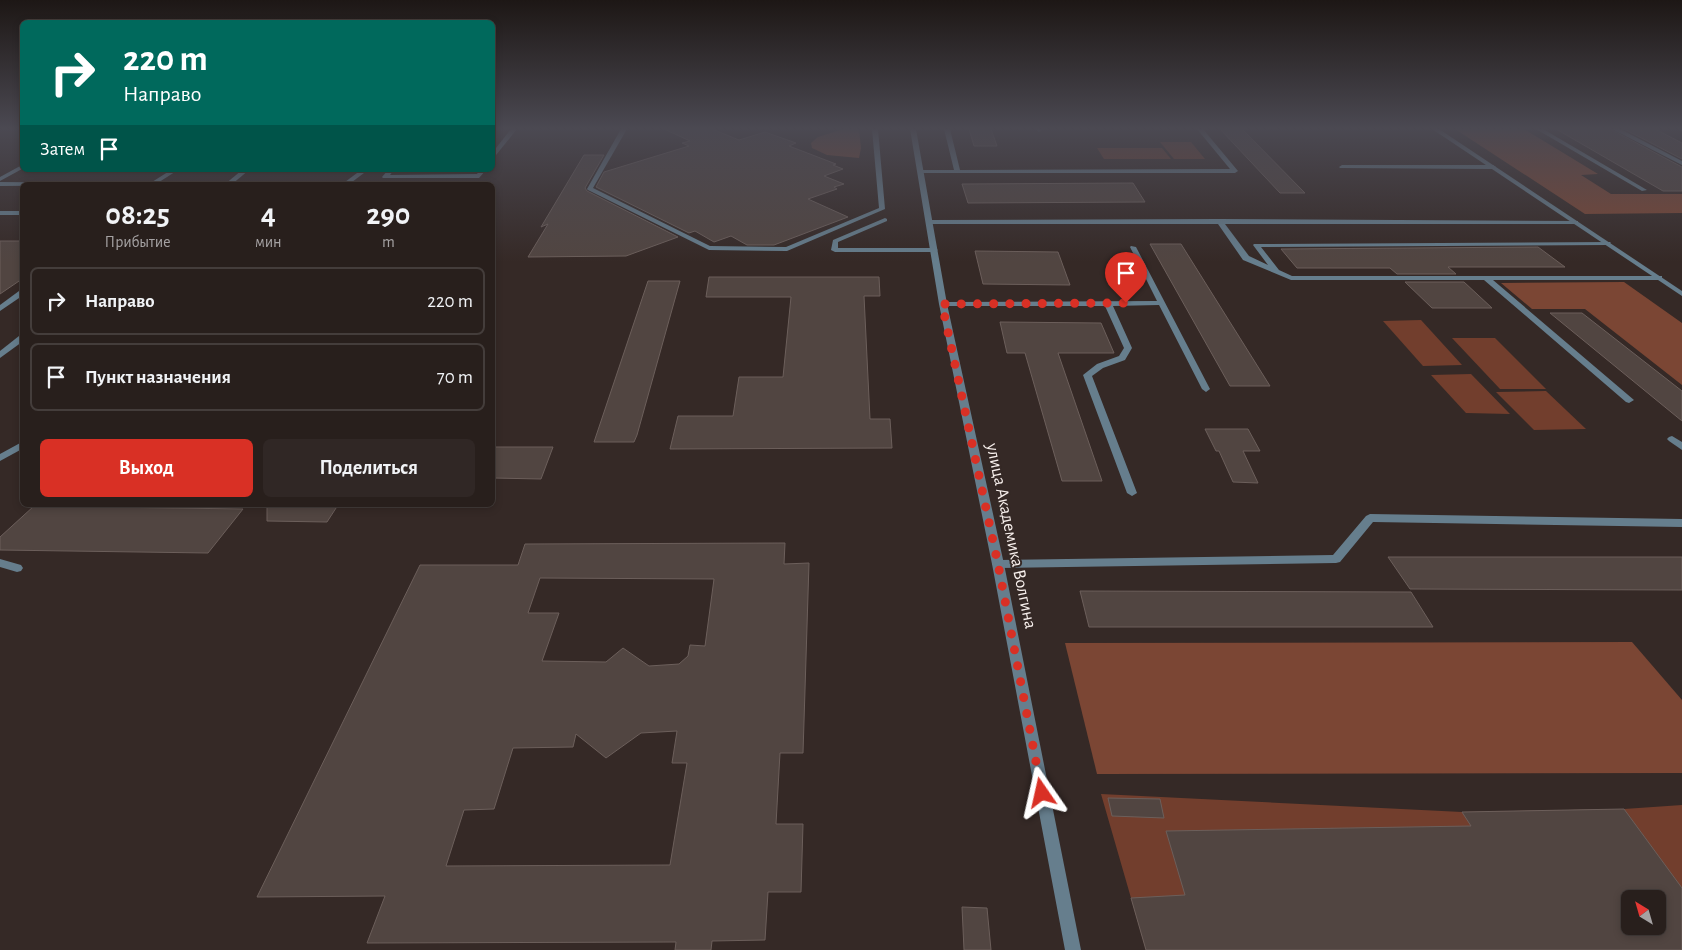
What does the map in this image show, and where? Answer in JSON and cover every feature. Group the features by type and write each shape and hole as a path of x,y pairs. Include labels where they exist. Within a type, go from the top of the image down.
{"street":[{"path":"156,182 170,173"},
{"path":"231,182 242,173"},
{"path":"348,182 360,173"},
{"path":"388,173 385,177 479,176 481,173"},
{"path":"599,173 590,189 709,248 787,249 882,209 879,173"},
{"name":"улица Академика Волгина","path":"920,173 930,222 942,304 998,564 1073,950"},
{"path":"1502,173 1682,294"},
{"path":"1615,173 1644,190"},
{"path":"0,184 20,184"},
{"path":"0,213 20,213"},
{"path":"885,220 835,241 835,250 934,250"},
{"path":"1218,221 1246,258 1291,278 1659,278"},
{"path":"930,222 1576,222"},
{"path":"1278,272 1256,245 1608,243"},
{"path":"1133,247 1206,389"},
{"path":"1487,279 1629,400"},
{"path":"0,309 20,294"},
{"path":"942,304 1162,303"},
{"path":"1108,304 1128,348 1122,358 1100,366 1088,375 1132,493"},
{"path":"0,355 20,340"},
{"path":"1672,439 1682,447"},
{"path":"0,458 20,446"},
{"path":"998,564 1336,559 1370,518 1682,522"},
{"path":"0,564 17,568"}],"shaded area":[{"path":"1523,173 1597,173 1581,175 1611,194 1682,194 1682,213 1585,214"},
{"path":"1624,282 1682,323 1682,385 1585,309 1532,309 1501,283"},
{"path":"1421,320 1462,365 1423,366 1383,321"},
{"path":"1452,338 1495,338 1546,389 1500,389"},
{"path":"1471,374 1510,414 1466,413 1431,375"},
{"path":"1546,391 1586,429 1534,430 1496,392"},
{"path":"1632,642 1682,700 1682,773 1097,774 1065,643"},
{"path":"1101,794 1462,812 1624,809 1682,805 1682,950 1146,950"}],"building":[{"path":"573,173 593,173 585,188 587,191 678,237 626,256 528,257 548,224 541,227"},
{"path":"603,173 831,173 824,176 844,184 834,187 837,189 808,199 848,217 774,245 747,245 731,236 714,242 695,231 689,233 596,187"},
{"path":"1262,173 1286,173 1305,193 1280,193"},
{"path":"1633,173 1682,173 1682,191 1663,191"},
{"path":"1133,183 1145,202 968,203 962,184"},
{"path":"0,241 20,241 20,280 0,294"},
{"path":"1150,244 1181,244 1270,386 1230,386"},
{"path":"1538,247 1565,267 1448,267 1456,274 1397,274 1390,268 1297,268 1281,249"},
{"path":"975,251 1058,252 1070,285 983,284"},
{"path":"709,277 879,277 880,296 864,296 870,419 890,419 892,448 670,449 678,416 733,416 739,377 783,377 791,297 706,297"},
{"path":"648,281 680,281 637,435 634,442 594,442"},
{"path":"1405,282 1464,282 1492,308 1432,308"},
{"path":"1550,313 1582,313 1682,391 1682,421"},
{"path":"1000,322 1101,323 1114,353 1058,353 1102,481 1062,481 1025,353 1007,353"},
{"path":"1205,429 1248,429 1260,451 1243,451 1258,483 1233,482 1219,451 1216,451"},
{"path":"495,447 553,447 541,479 495,478"},
{"path":"33,507 243,509 208,553 0,550 0,537"},
{"path":"267,507 337,507 327,522 267,521"},
{"path":"785,543 784,564 809,563 803,753 780,753 776,824 803,824 801,892 768,892 765,940 712,941 711,950 675,950 676,942 367,943 385,896 257,897 420,565 518,565 525,544","holes":["540,578 714,579 705,646 690,645 688,656 679,664 649,666 623,648 606,662 542,661 559,613 528,613","677,731 672,763 687,763 670,865 446,866 464,810 494,809 513,748 573,747 576,734 606,758 641,733"]},
{"path":"1388,557 1682,557 1682,590 1410,589"},
{"path":"1080,591 1411,592 1433,627 1089,627"},
{"path":"1108,798 1160,799 1164,818 1112,816"},
{"path":"1624,809 1682,888 1682,950 1146,950 1131,898 1185,895 1166,831 1471,826 1462,812"},
{"path":"962,907 987,908 991,950 964,950"}],"route":[{"path":"1042,793 998,564 942,304 1126,303"}]}
